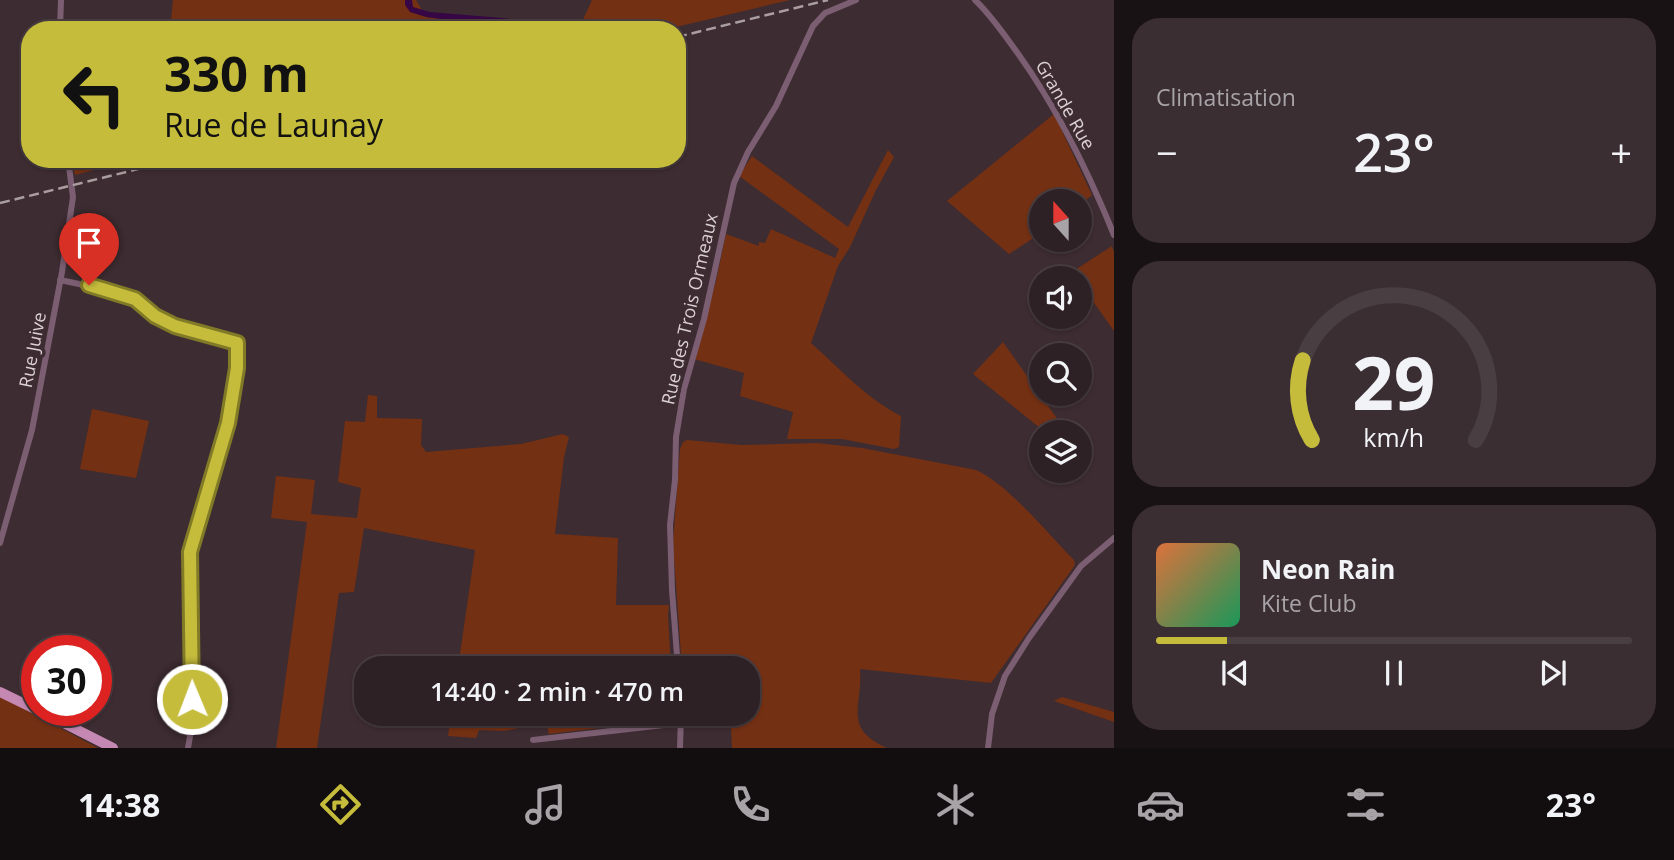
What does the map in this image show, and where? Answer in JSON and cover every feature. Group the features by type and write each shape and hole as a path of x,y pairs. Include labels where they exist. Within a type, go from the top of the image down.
{"main road":[{"path":"0,692 21,702"},
{"path":"69,726 113,748"}],"street":[{"path":"60,21 61,0"},
{"name":"Rue des Trois Ormeaux","path":"677,656 670,555 676,437 684,389 704,319 734,183 748,152 776,106 813,26 825,13 856,0"},
{"name":"Grande Rue","path":"975,0 1013,47 1065,127 1114,235"},
{"name":"Rue Juive","path":"0,543 32,430 60,280 73,197 69,168"},
{"path":"60,280 117,292 135,299 155,316 175,326 237,343 237,368 228,423 190,552 192,726 188,748"},
{"path":"988,748 992,714 1005,676 1028,638 1081,566 1114,538"},
{"path":"533,740 655,726"},
{"path":"680,748 681,726"}],"shaded area":[{"path":"173,0 416,0 426,17 458,21 171,21"},
{"path":"405,0 412,0 413,7 430,12 524,21 458,21 426,17 410,12"},
{"path":"592,0 790,0 686,25 686,21 582,21"},
{"path":"1054,114 1089,189 1029,189 1029,241 1009,254 947,201"},
{"path":"888,150 894,157 838,266 811,343 865,392 901,416 899,447 894,449 842,439 787,439 793,412 740,396 744,373 694,359 726,234 759,246 759,242 765,243 771,229 835,258 839,249 739,176 752,156 848,227"},
{"path":"73,168 102,168 75,175"},
{"path":"1112,246 1114,331 1092,300 1092,266 1081,266"},
{"path":"1003,342 1029,379 1029,406 1048,406 1058,420 1030,420 973,374"},
{"path":"368,395 377,396 377,418 422,419 421,445 426,452 521,444 563,434 569,437 555,534 618,538 616,605 669,605 670,656 460,656 475,550 364,528 354,592 339,593 317,748 276,748 307,522 271,518 276,476 315,480 311,514 357,518 361,488 338,482 345,421 365,422"},
{"path":"92,409 149,421 136,478 80,469"},
{"path":"687,440 741,445 817,443 862,448 976,470 989,477 1027,510 1074,560 1075,565 991,683 860,669 859,724 864,733 887,748 732,748 731,728 722,726 760,726 760,656 681,656 673,543 680,449"},
{"path":"0,696 21,707 21,726 57,726 98,748 0,748"},
{"path":"1062,697 1114,712 1114,722 1054,701"},
{"path":"449,726 527,726 504,731 479,730 476,738 448,736"},
{"path":"547,726 616,726 549,734"}],"railway":[{"path":"686,35 828,0"},
{"path":"0,203 142,168"}],"route":[{"path":"89,285 135,299 155,316 175,326 237,343 234,395 228,423 190,552 192,699"}]}
